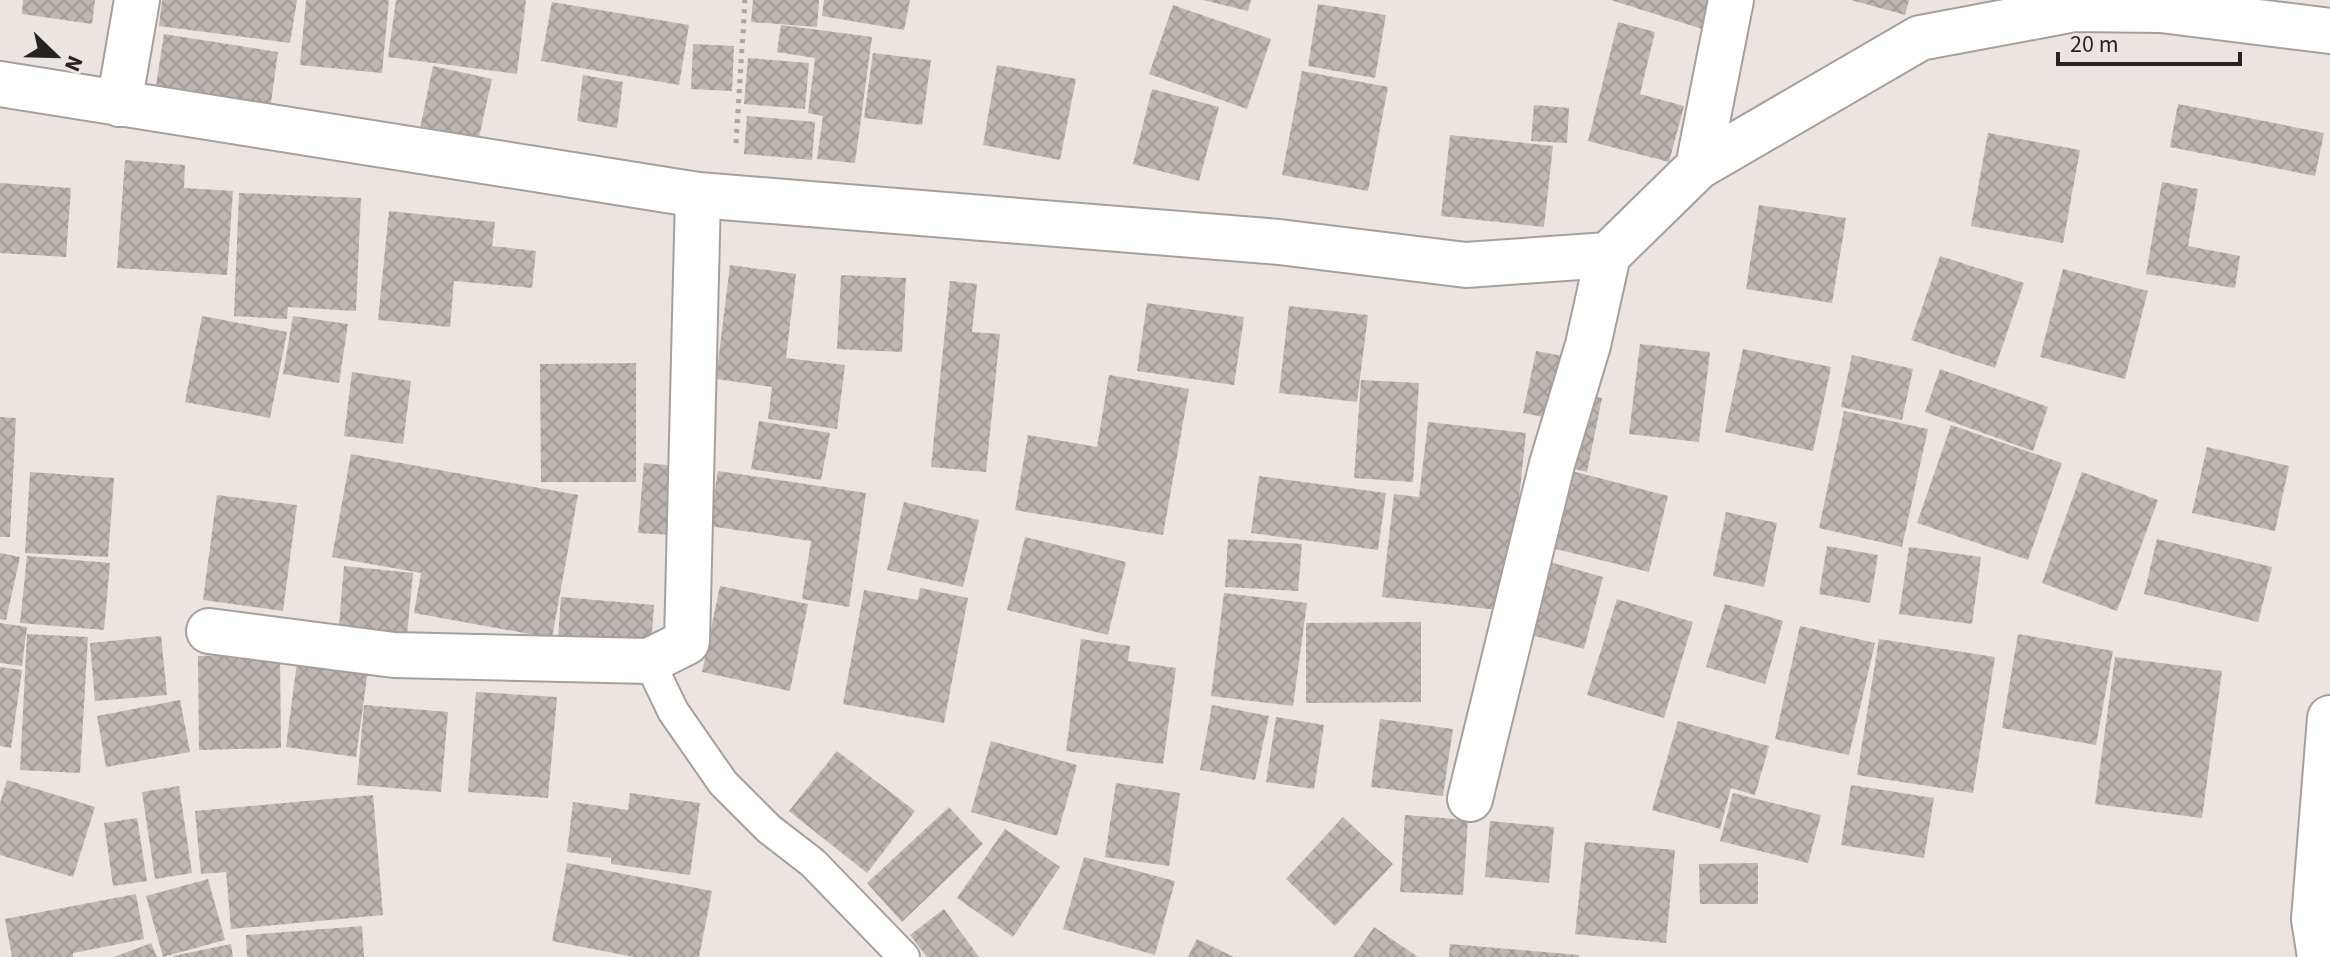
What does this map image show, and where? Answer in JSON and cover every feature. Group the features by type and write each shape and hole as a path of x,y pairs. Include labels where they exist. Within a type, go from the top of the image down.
{"street":[{"path":"119,104 137,0"},
{"path":"1698,167 1731,0"},
{"path":"1470,799 1552,464 1588,345 1608,255 1698,167 1920,38 2075,9 2161,10 2330,31"},
{"path":"0,84 715,197 1279,242 1466,265 1608,255"},
{"path":"209,631 394,655 649,661 687,642 715,197"},
{"path":"2320,957 2314,919 2330,718"}],"lane":[{"path":"649,661 673,711 723,783 769,829 813,863 904,957"}],"path":[{"path":"715,197 745,0"}],"building":[{"path":"23,0 95,0 92,24 22,14"},
{"path":"162,0 297,0 290,43 159,26"},
{"path":"306,0 389,0 382,73 300,65"},
{"path":"396,0 526,0 517,74 388,57"},
{"path":"753,0 819,0 817,27 751,22"},
{"path":"824,0 910,0 904,30 822,16"},
{"path":"1203,0 1251,0 1248,11"},
{"path":"1611,0 1711,0 1702,29"},
{"path":"1851,0 1909,0 1905,15"},
{"path":"552,2 689,25 679,85 541,61"},
{"path":"1318,4 1386,15 1375,78 1308,66"},
{"path":"1173,5 1271,39 1247,109 1149,74"},
{"path":"1618,22 1655,32 1640,94 1684,106 1669,162 1588,141"},
{"path":"781,25 872,37 855,163 817,159 823,116 808,113 815,58 777,52"},
{"path":"164,34 278,52 270,110 155,92"},
{"path":"693,44 734,46 732,91 691,89"},
{"path":"873,53 931,60 922,125 864,118"},
{"path":"748,58 809,63 805,109 744,104"},
{"path":"997,65 1076,79 1060,160 983,145"},
{"path":"433,66 492,79 475,155 417,143"},
{"path":"1302,71 1388,87 1368,191 1282,175"},
{"path":"583,75 623,82 617,128 577,121"},
{"path":"1152,89 1219,107 1199,181 1133,164"},
{"path":"2178,104 2324,133 2315,176 2170,147"},
{"path":"1534,105 1569,108 1567,143 1531,141"},
{"path":"747,116 815,122 812,160 744,154"},
{"path":"1988,133 2080,150 2063,243 1971,226"},
{"path":"1450,135 1553,146 1544,227 1441,216"},
{"path":"125,160 185,165 184,188 233,191 227,275 117,268"},
{"path":"2162,182 2198,189 2188,246 2240,256 2235,288 2146,274"},
{"path":"0,183 71,188 66,257 0,253"},
{"path":"239,193 361,198 356,311 288,307 287,319 234,316"},
{"path":"1759,205 1846,218 1832,303 1746,289"},
{"path":"389,211 495,222 492,246 536,251 532,288 454,281 450,327 378,320"},
{"path":"1940,256 2024,283 1995,368 1911,340"},
{"path":"730,265 796,274 786,358 845,365 837,429 768,419 772,387 716,379"},
{"path":"2063,269 2148,291 2125,379 2040,357"},
{"path":"841,275 906,278 902,352 837,349"},
{"path":"950,281 977,284 972,332 1000,334 986,472 931,467"},
{"path":"1147,303 1244,317 1234,385 1137,371"},
{"path":"1289,306 1368,315 1357,402 1279,393"},
{"path":"202,316 287,332 270,418 185,402"},
{"path":"293,316 348,324 339,383 283,374"},
{"path":"1640,344 1710,352 1699,442 1629,434"},
{"path":"1743,349 1831,367 1813,451 1725,432"},
{"path":"1536,351 1568,357 1555,419 1523,413"},
{"path":"1852,355 1913,369 1902,420 1841,407"},
{"path":"636,363 636,482 541,482 540,364"},
{"path":"1940,369 2048,407 2033,451 1925,412"},
{"path":"352,372 411,381 403,444 344,436"},
{"path":"1109,375 1189,389 1163,535 1015,510 1028,435 1097,447"},
{"path":"1361,380 1419,383 1413,482 1354,478"},
{"path":"1577,393 1602,398 1587,472 1562,466"},
{"path":"1844,411 1928,429 1902,547 1819,528"},
{"path":"0,417 16,418 10,537 0,537"},
{"path":"759,421 830,433 821,480 751,469"},
{"path":"1428,422 1526,433 1507,611 1382,597 1394,494 1419,497"},
{"path":"1951,425 2062,463 2028,560 1917,523"},
{"path":"2207,447 2289,466 2275,531 2192,513"},
{"path":"351,454 578,495 552,638 414,613 421,573 332,557"},
{"path":"644,463 679,466 673,535 638,533"},
{"path":"1568,470 1668,496 1649,572 1548,547"},
{"path":"718,471 866,493 849,607 802,599 811,541 709,526"},
{"path":"30,472 114,478 108,557 25,553"},
{"path":"2082,472 2158,500 2117,611 2042,583"},
{"path":"1259,476 1386,493 1378,550 1251,533"},
{"path":"217,495 297,505 283,611 203,600"},
{"path":"904,502 979,520 963,587 887,570"},
{"path":"1726,512 1777,523 1764,587 1713,576"},
{"path":"1025,537 1126,562 1108,635 1007,610"},
{"path":"1228,539 1302,544 1298,591 1225,587"},
{"path":"2157,539 2272,567 2258,622 2144,594"},
{"path":"1827,546 1878,555 1870,603 1819,594"},
{"path":"1909,547 1981,557 1972,624 1899,614"},
{"path":"0,553 20,557 6,620 0,619"},
{"path":"27,556 110,563 104,630 20,623"},
{"path":"1539,559 1603,577 1584,649 1519,632"},
{"path":"344,566 413,573 406,645 338,638"},
{"path":"720,586 808,604 790,691 702,672"},
{"path":"920,588 968,598 944,723 843,704 864,590 918,600"},
{"path":"1224,593 1307,603 1293,706 1211,696"},
{"path":"561,597 654,605 651,646 558,638"},
{"path":"1617,599 1693,622 1664,718 1587,695"},
{"path":"1725,604 1783,621 1765,684 1706,667"},
{"path":"1421,622 1421,702 1306,703 1306,623"},
{"path":"0,623 27,627 22,666 0,663"},
{"path":"1800,626 1875,643 1849,755 1775,739"},
{"path":"27,634 88,637 80,773 20,770"},
{"path":"2018,634 2113,651 2096,745 2002,728"},
{"path":"161,636 167,695 95,701 90,643"},
{"path":"1081,639 1130,646 1128,661 1176,668 1163,764 1066,751"},
{"path":"1879,639 1995,657 1973,793 1857,775"},
{"path":"280,653 281,748 199,750 198,656"},
{"path":"298,654 369,663 356,757 286,747"},
{"path":"2115,657 2222,671 2202,818 2095,804"},
{"path":"0,667 22,670 11,748 0,746"},
{"path":"476,692 557,697 548,798 468,792"},
{"path":"180,700 190,752 106,767 97,716"},
{"path":"364,705 448,712 441,792 357,785"},
{"path":"1212,705 1269,716 1255,780 1200,770"},
{"path":"1276,717 1324,725 1314,789 1266,782"},
{"path":"1380,719 1453,729 1443,796 1371,787"},
{"path":"1678,721 1769,746 1755,795 1731,788 1720,829 1652,810"},
{"path":"991,741 1077,765 1057,836 971,812"},
{"path":"837,751 915,811 867,873 789,811"},
{"path":"7,780 95,807 73,877 0,855 0,803"},
{"path":"1116,783 1180,793 1169,866 1105,857"},
{"path":"1851,785 1934,798 1924,858 1841,845"},
{"path":"179,786 192,873 155,879 142,792"},
{"path":"630,793 700,803 690,875 611,864 611,858 567,852 573,802 628,810"},
{"path":"1733,793 1821,815 1808,863 1720,841"},
{"path":"373,795 383,915 231,929 226,872 201,874 195,811"},
{"path":"949,807 983,844 902,922 867,883"},
{"path":"1405,815 1468,820 1463,895 1400,892"},
{"path":"1343,817 1393,864 1335,926 1286,879"},
{"path":"137,818 147,881 113,886 104,823"},
{"path":"1490,821 1554,827 1549,883 1485,877"},
{"path":"1005,829 1060,867 1013,937 957,898"},
{"path":"1585,842 1675,850 1666,943 1575,934"},
{"path":"1084,857 1175,881 1155,955 1063,929"},
{"path":"567,863 712,891 699,957 634,957 552,941"},
{"path":"1758,863 1758,904 1700,904 1699,864"},
{"path":"208,879 225,940 163,957 146,896"},
{"path":"136,894 144,939 73,953 73,957 12,957 5,919"},
{"path":"944,909 979,957 927,957 910,935"},
{"path":"362,926 364,957 247,957 246,935"},
{"path":"1374,927 1418,957 1353,957"},
{"path":"1197,939 1234,957 1188,957"},
{"path":"151,943 157,957 114,957"},
{"path":"231,944 233,957 173,956"},
{"path":"1450,944 1579,955 1579,957 1449,957"}]}
